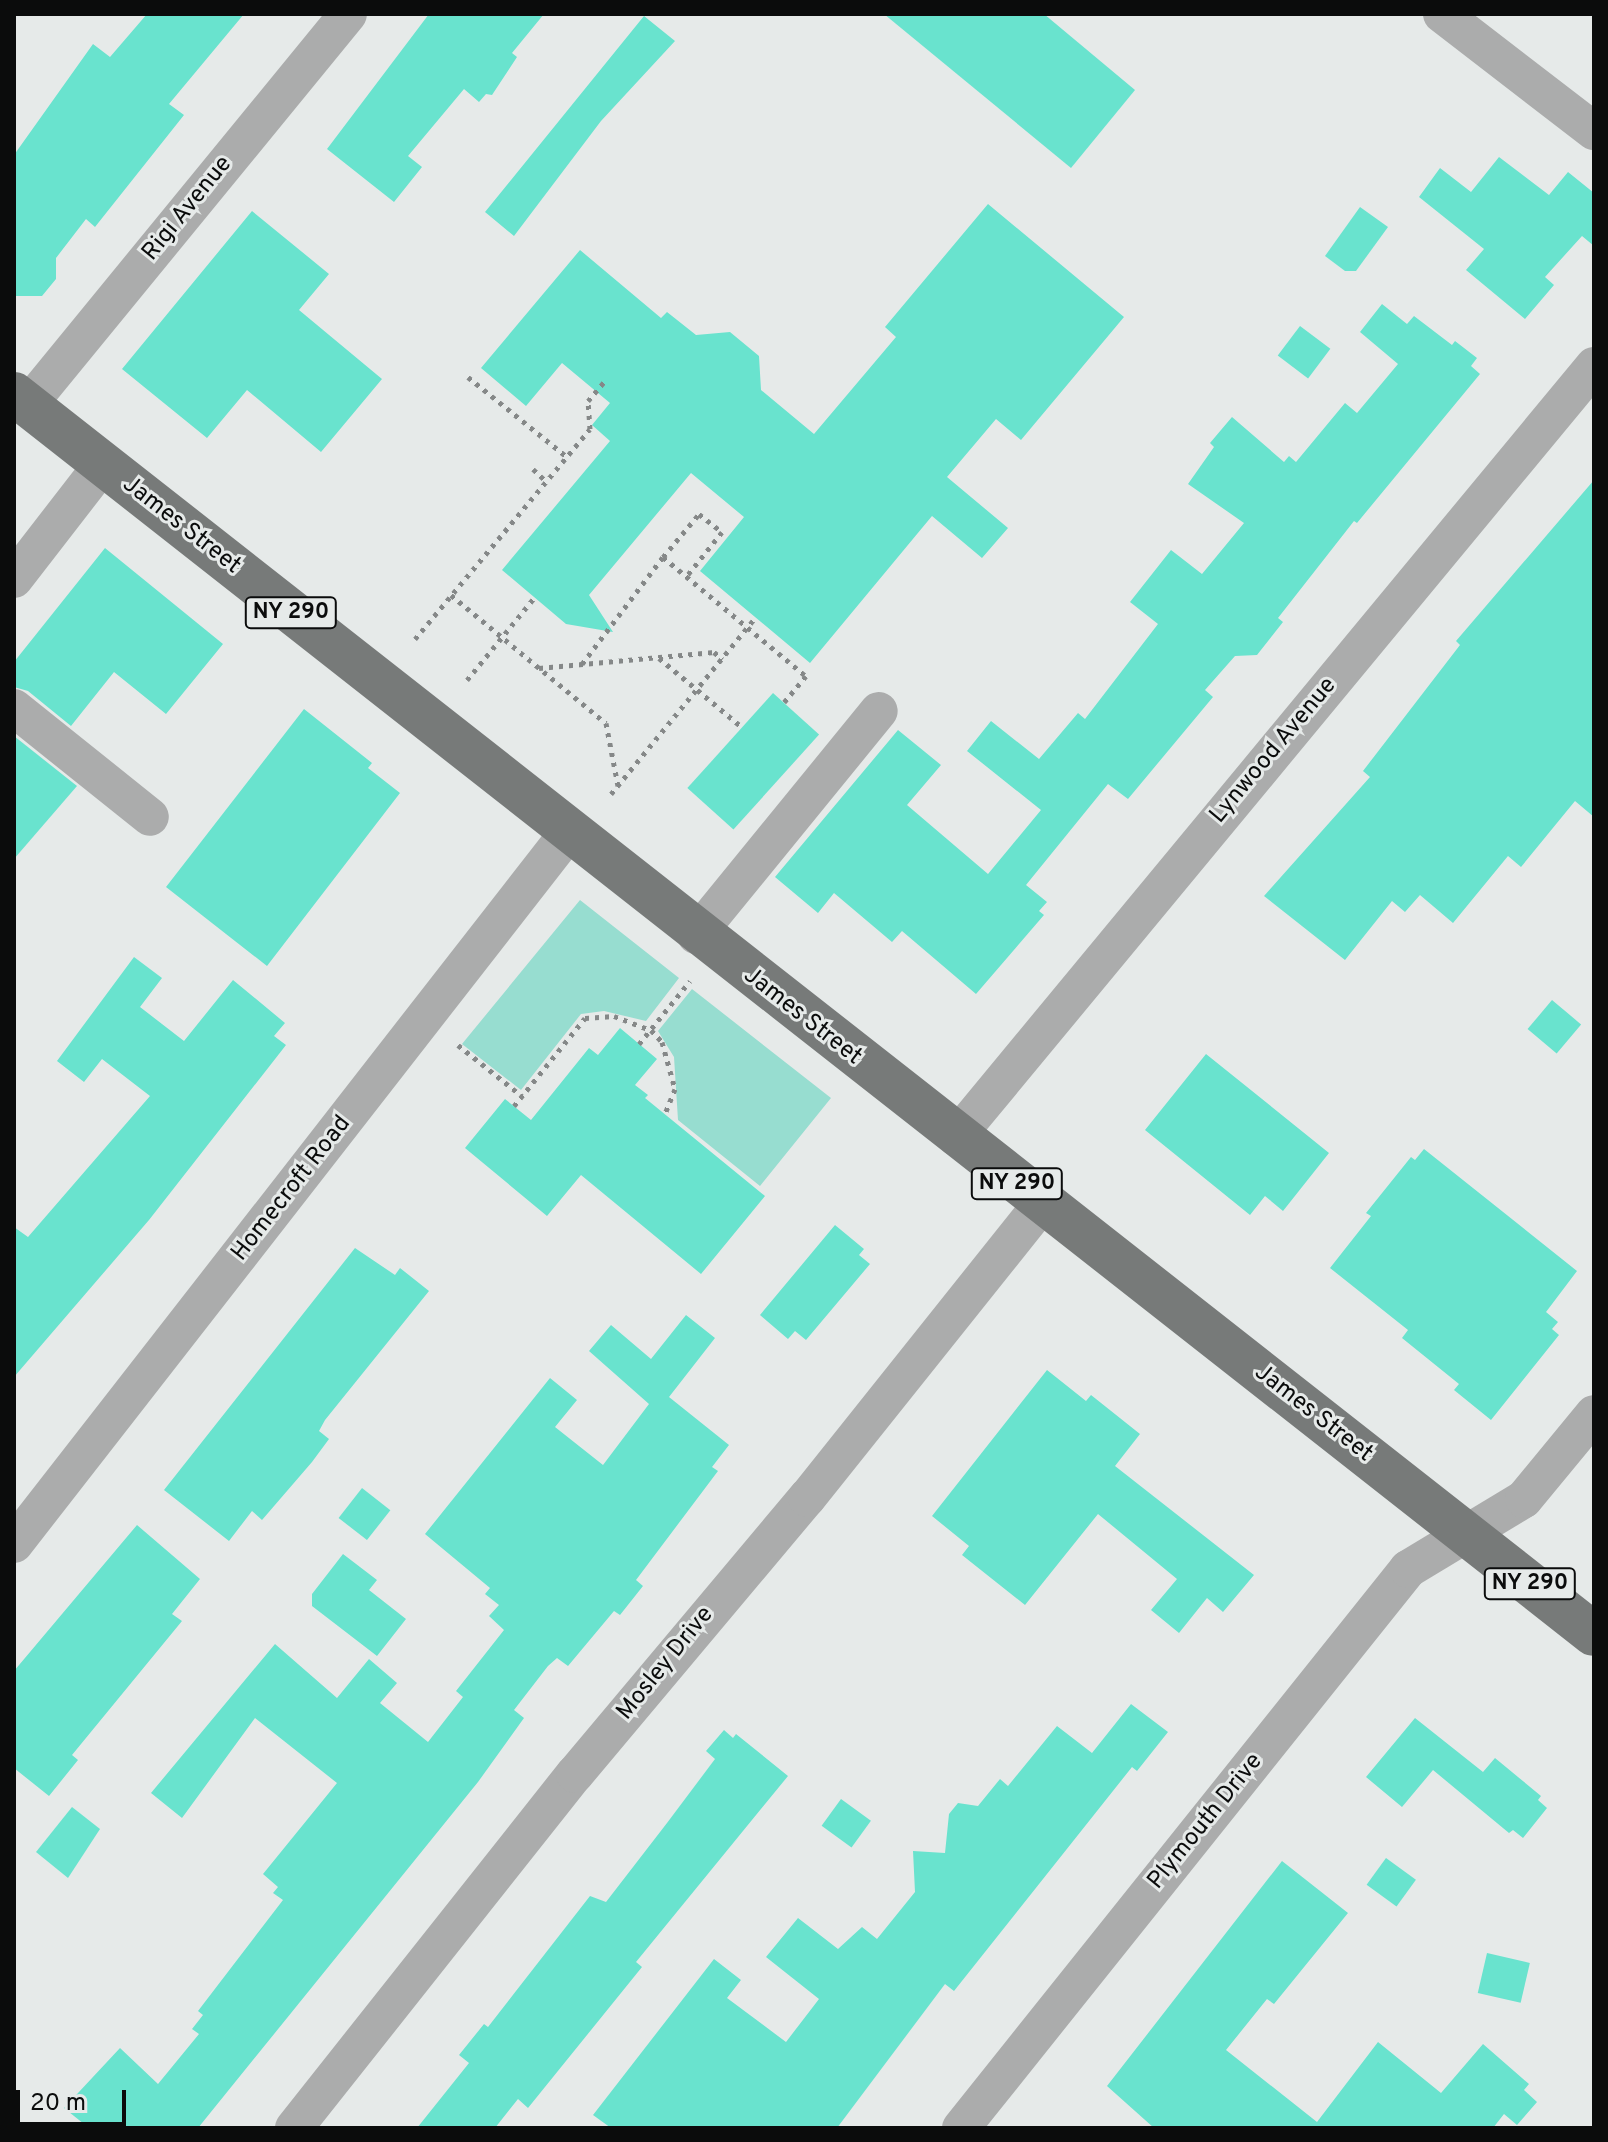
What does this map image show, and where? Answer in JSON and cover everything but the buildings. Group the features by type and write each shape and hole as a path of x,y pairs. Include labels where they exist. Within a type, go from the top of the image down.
{"main road":[{"name":"James Street","path":"21,399 696,935 1594,1634"}],"street":[{"name":"Rigi Avenue","path":"21,399 348,14"},
{"path":"1442,14 1594,131"},
{"name":"Lynwood Avenue","path":"956,1137 1594,366"},
{"path":"14,579 103,464"},
{"path":"14,708 150,817"},
{"path":"696,935 879,711"},
{"name":"Homecroft Road","path":"14,1544 568,833"},
{"name":"Mosley Drive","path":"294,2128 575,1774 807,1498 1042,1204"},
{"name":"Plymouth Drive","path":"961,2128 1408,1569 1524,1499 1594,1414"}],"path":[{"path":"468,377 567,457"},
{"path":"415,639 590,429 588,401 604,382"},
{"path":"533,469 546,481"},
{"path":"582,664 699,514 722,532 686,577"},
{"path":"663,557 806,676 784,702"},
{"path":"451,595 606,723 618,786"},
{"path":"467,680 535,597"},
{"path":"611,794 756,617"},
{"path":"539,668 714,652 722,659"},
{"path":"658,657 743,728"},
{"path":"639,1044 690,981"},
{"path":"514,1106 585,1018 614,1016 651,1030 674,1072 673,1104 665,1114"},
{"path":"458,1045 522,1096"}],"green space":[{"path":"580,900 679,978 646,1021 604,1011 581,1014 521,1090 462,1044"},
{"path":"692,989 831,1098 760,1186 678,1120 674,1057 658,1031"}]}
